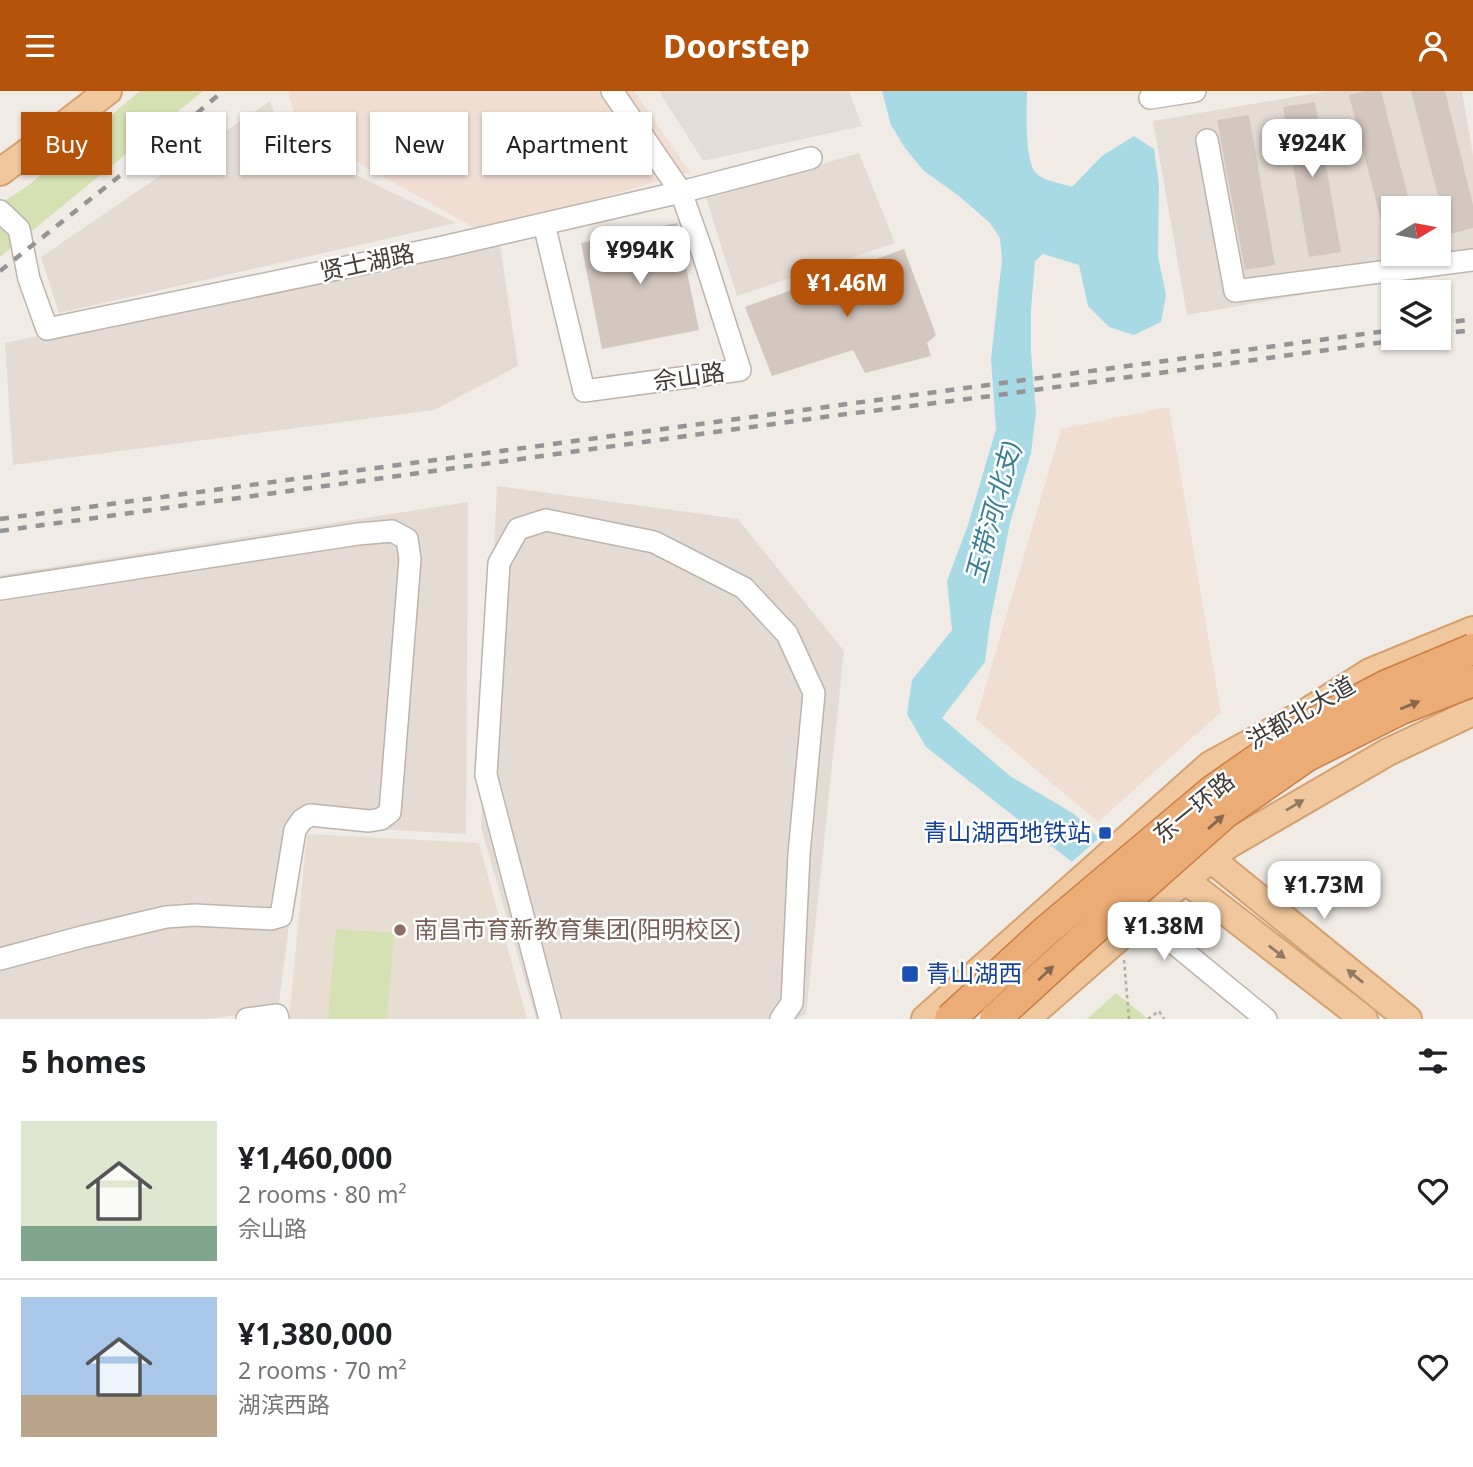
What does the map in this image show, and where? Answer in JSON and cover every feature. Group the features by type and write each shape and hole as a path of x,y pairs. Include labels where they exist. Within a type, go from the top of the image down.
{"highway":[{"name":"东一环路","path":"950,1019 1047,930 1212,791 1295,733 1387,685 1473,649"},
{"name":"东一环路","path":"995,1019 1225,813 1307,756 1401,709 1473,681"}],"main road":[{"path":"0,171 108,91"},
{"name":"洪都北大道","path":"925,1019 1210,765 1305,713 1370,672 1473,630"},
{"path":"1026,1019 1228,845 1388,752 1473,712"},
{"path":"1211,859 1408,1019"},
{"path":"1185,880 1364,1019"}],"street":[{"name":"佘山路","path":"544,224 584,391 740,370 681,192 612,91"},
{"path":"1150,98 1195,91"},
{"path":"1207,140 1235,291 1473,260"},
{"name":"贤士湖路","path":"0,211 19,229 29,279 47,329 443,247 681,192 811,158"},
{"path":"550,1019 486,775 499,563 518,529 546,520 654,542 744,588 787,634 814,693 799,854 792,1003 782,1019"},
{"path":"0,589 392,531 407,539 410,559 390,812 381,819 369,821 310,815 302,820 295,830 281,916 271,919 195,915 166,917 0,959"},
{"path":"1091,871 1142,917 1266,1019"},
{"path":"247,1019 277,1016 278,1019"}],"path":[{"path":"1124,960 1129,1019"},
{"path":"1148,1019 1159,1011 1164,1019"}],"shaded area":[{"path":"288,91 634,91 649,112 482,112 482,175 652,175 652,117 690,172 482,232 380,175 468,175 468,112 370,112 370,169 356,161 356,112 294,112"},
{"path":"659,91 849,91 862,126 703,161"},
{"path":"1328,91 1462,91 1473,156 1473,265 1187,315 1153,121"},
{"path":"270,101 274,112 254,112"},
{"path":"240,121 240,175 356,175 456,223 59,313 41,257 161,175 226,175 226,131"},
{"path":"859,153 895,243 737,296 706,198 652,173 652,163 724,193"},
{"path":"499,238 518,366 434,410 13,465 5,343"},
{"path":"1169,407 1221,712 1098,822 976,719 1061,429"},
{"path":"497,486 738,519 844,651 806,1014 797,1019 536,1019 481,827"},
{"path":"468,502 466,834 302,825 278,1010 207,1019 0,1019 0,575"},
{"name":"南昌市育新教育集团(阳明校区)","path":"307,834 479,843 527,1019 289,1019"}],"green space":[{"path":"140,91 203,91 177,112 126,112 126,154 112,165 112,115"},
{"path":"41,175 100,175 0,257 0,204"},
{"path":"336,929 394,933 387,1019 328,1019"},
{"path":"1116,993 1148,1019 1087,1019"}],"water":[{"name":"玉带河(北支)","path":"882,91 1027,91 1027,134 1032,167 1043,178 1072,187 1102,156 1134,136 1154,149 1159,185 1158,256 1166,295 1161,322 1134,335 1109,327 1088,306 1079,265 1043,254 1035,261 1031,353 1036,412 1031,453 1010,523 990,622 985,662 942,718 1010,776 1074,814 1099,838 1072,862 926,747 907,714 912,680 952,630 947,581 968,525 996,429 991,359 1002,259 1000,238 990,223 924,171 905,148 891,125"}],"building":[{"path":"1364,91 1381,91 1408,196 1381,196 1381,221 1349,95"},
{"path":"1411,91 1445,91 1473,205 1473,228 1451,234 1451,196 1438,196"},
{"path":"1315,102 1341,252 1309,257 1283,107"},
{"path":"1249,115 1275,265 1245,270 1217,120"},
{"path":"677,223 699,330 602,349 581,243"},
{"path":"904,249 936,335 927,343 931,356 865,373 853,350 772,376 745,307"}],"railway":[{"path":"0,271 223,91"},
{"path":"1451,322 1473,319"},
{"path":"1451,333 1473,330"},
{"path":"0,519 1381,332"},
{"path":"0,531 1381,343"}],"place":[{"name":"青山湖西地铁站","path":"1105,833"},
{"name":"南昌市育新教育集团(阳明校区)","path":"400,930"},
{"name":"青山湖西","path":"910,974"}]}
